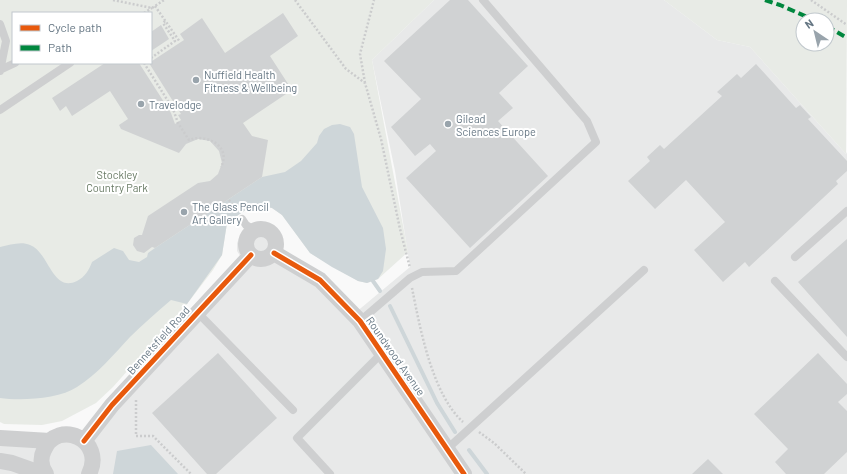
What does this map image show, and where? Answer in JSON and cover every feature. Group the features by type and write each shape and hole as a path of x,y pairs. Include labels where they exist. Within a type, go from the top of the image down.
{"street":[{"path":"264,229 273,234 276,243 274,253 265,259 260,259 251,255 248,251 246,242 250,233 254,230 264,229"},
{"name":"Roundwood Avenue","path":"274,253 320,280 360,321 464,474"},
{"name":"Bennetsfield Road","path":"84,441 112,405 251,255"},
{"path":"0,438 50,441 63,435 71,435 84,441 92,456 92,468 89,474"},
{"path":"0,461 12,463 44,474 41,458 50,441"}],"lane":[{"path":"360,321 410,278 422,272 456,271 596,142 587,121 483,0"},
{"path":"0,24 6,41 0,70"},
{"path":"0,70 13,64"},
{"path":"0,110 69,64"},
{"path":"795,256 847,211"},
{"path":"242,219 246,225 254,230"},
{"path":"447,449 644,270"},
{"path":"776,281 847,357"},
{"path":"197,312 293,410"},
{"path":"330,474 297,438 382,353"}],"path":[{"path":"113,0 154,7 180,42"},
{"path":"146,12 164,0"},
{"path":"296,0 346,69 365,83"},
{"path":"374,0 360,54 365,83 382,139 400,229 410,266 410,278 422,339 446,400 461,419 471,428 483,434 526,474"},
{"path":"811,0 847,25"},
{"path":"152,57 175,41 163,22 165,21"},
{"path":"145,64 173,109 178,123 188,140 203,137 213,141 220,148 223,157 221,167"},
{"path":"136,379 136,436 153,436 191,474"}],"shaded area":[{"path":"434,0 664,0 717,40 750,47 846,154 847,152 847,474 0,474 0,436 84,438 242,259 237,251 237,243 241,234 249,227 257,224 266,226 273,231 279,245 276,255 355,313 410,267 395,171 372,60"},
{"path":"340,124 350,127 354,134 362,187 383,228 386,249 383,271 378,279 367,283 358,281 332,267 310,253 282,215 272,208 254,204 227,223 222,255 187,304 171,300 135,332 99,370 85,382 69,391 50,397 29,399 0,398 0,247 19,243 30,245 42,255 56,277 69,283 77,281 88,270 92,262 114,248 123,251 129,260 139,262 147,257 148,253 155,248 262,177 285,172 301,161 317,143 319,136 324,129 332,125"},
{"path":"151,445 178,474 113,474 117,451"}],"green space":[{"name":"Stockley Country Park","path":"0,0 434,0 372,60 408,252 378,279 367,283 358,281 310,253 282,215 272,208 254,204 227,223 222,255 213,270 187,304 113,387 96,403 62,421 42,425 4,424 0,422"},
{"path":"664,0 847,0 846,154 750,47 717,40"}],"building":[{"name":"Gilead Sciences Europe","path":"450,0 468,0 528,66 499,93 513,108 498,121 548,176 470,248 406,178 436,151 430,144 415,156 391,127 421,99 384,61"},
{"path":"283,13 298,36 270,56 292,90 243,123 252,136 268,140 262,177 155,248 152,247 144,253 137,251 133,245 134,238 142,235 148,216 198,183 210,181 218,174 222,163 219,151 210,141 198,139 186,144 179,153 121,129 119,125 128,119 110,91 72,116 66,106 60,111 52,98 103,64 140,64 171,113 175,124 181,120 178,115 181,114 150,64 152,64 152,61 184,40 180,34 202,18 225,53"},
{"path":"161,25 169,39 152,50 152,31"},
{"path":"756,64 796,108 800,105 811,117 808,119 847,161 847,171 836,181 838,184 749,267 745,262 723,282 694,250 725,222 686,180 655,209 628,181 650,161 647,157 660,145 664,149 722,96 717,92 737,74 741,78"},
{"path":"847,239 847,337 798,282"},
{"path":"218,353 277,418 216,474 207,474 152,413"},
{"path":"818,353 847,384 847,394 838,402 847,411 847,452 824,474 786,474 775,462 788,449 754,414"},
{"path":"708,459 723,474 692,474"}],"waterway":[{"path":"373,281 380,291"},
{"path":"390,306 437,403 455,432"},
{"path":"469,450 487,474"}],"marked path":[{"path":"765,0 796,12"},
{"path":"835,31 847,38"}],"cycle path":[{"path":"274,253 320,280 360,321 464,474"},
{"path":"84,441 112,405 251,255"}],"place":[{"name":"Nuffield Health Fitness & Wellbeing","path":"196,80"},
{"name":"Travelodge","path":"141,104"},
{"name":"Gilead Sciences Europe","path":"448,124"},
{"name":"The Glass Pencil Art Gallery","path":"184,212"}]}
